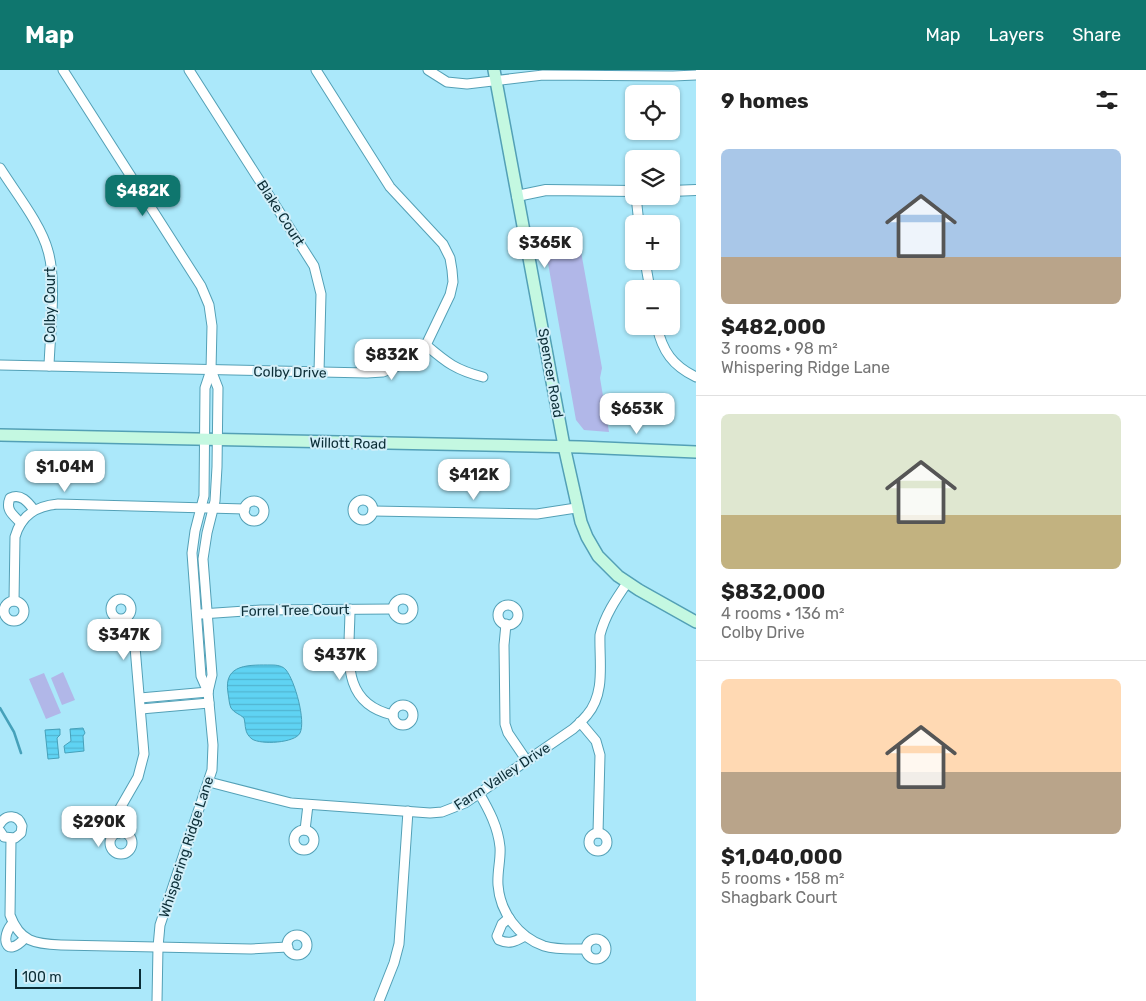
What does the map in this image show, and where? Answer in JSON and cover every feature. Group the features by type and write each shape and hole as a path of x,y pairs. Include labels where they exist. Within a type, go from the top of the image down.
{"main road":[{"name":"Spencer Road","path":"495,75 576,508 587,537 598,556 607,566 627,582 696,622"},
{"name":"Willott Road","path":"0,435 564,446 696,452"}],"street":[{"name":"Whispering Ridge Lane","path":"63,70 201,286 209,305 212,326 211,370 205,388 205,487 192,552 201,676 208,692"},
{"name":"Blake Court","path":"189,70 314,266 320,294 320,372"},
{"name":"Colby Drive","path":"0,365 383,372 412,359 426,345 450,296 453,282 450,258 443,244 390,186 316,70"},
{"path":"428,70 438,78 456,84 476,84 495,75 696,75"},
{"name":"Colby Court","path":"0,168 38,228 48,251 52,290 49,366"},
{"path":"518,196 546,190 625,191"},
{"path":"680,191 696,190"},
{"path":"659,335 669,358 676,365 696,377"},
{"path":"426,345 446,362 462,371 483,377"},
{"name":"Whispering Ridge Lane","path":"156,1001 160,925 212,770 213,745 208,692 212,675 203,559 206,533 214,508 217,467 218,388 211,370"},
{"path":"21,523 9,510 10,498 16,496 22,498 34,510"},
{"path":"14,601 15,537 27,515 46,505 245,509"},
{"path":"373,511 538,514 576,508"},
{"name":"Farm Valley Drive","path":"209,782 280,801 308,805 442,812 465,803 573,729 593,707 600,688 600,634 602,626 627,582"},
{"path":"350,609 350,668 353,686 359,696 373,708 393,715"},
{"name":"Forrel Tree Court","path":"196,614 260,610 394,609"},
{"path":"119,833 117,818 119,810 138,776 143,756 134,635 126,618"},
{"path":"506,624 504,645 505,724 508,733 527,761"},
{"path":"140,698 208,692"},
{"path":"141,709 209,703"},
{"path":"580,722 596,741 600,755 598,833"},
{"path":"479,794 494,822 498,834 500,846 498,883 500,896 509,918 525,936 544,946 586,949"},
{"path":"305,830 308,805"},
{"path":"379,1001 396,958 399,944 408,811"},
{"path":"0,824 4,819 11,816 21,822 22,826 21,833 11,839 4,837 0,831"},
{"path":"11,839 10,907 13,922 26,938 41,945 251,949 288,947"},
{"path":"509,918 499,929 497,936 500,940 506,943 525,936"},
{"path":"13,922 2,930 0,935 2,943 12,948 18,946 26,938"}],"shaded area":[{"path":"580,246 602,368 600,378 609,432 584,430 576,420 546,252"},
{"path":"255,665 272,665 286,670 293,683 301,711 300,733 292,739 285,741 256,741 249,737 246,732 244,718 231,708 228,683 234,671 240,668"},
{"path":"63,672 75,700 62,705 51,678"},
{"path":"44,673 61,713 46,719 29,679"},
{"path":"83,728 85,733 83,736 84,751 65,753 64,746 71,741 70,729"},
{"path":"60,729 60,735 57,738 59,758 48,759 45,730"}],"waterway":[{"path":"0,708 14,732 21,753"}]}
